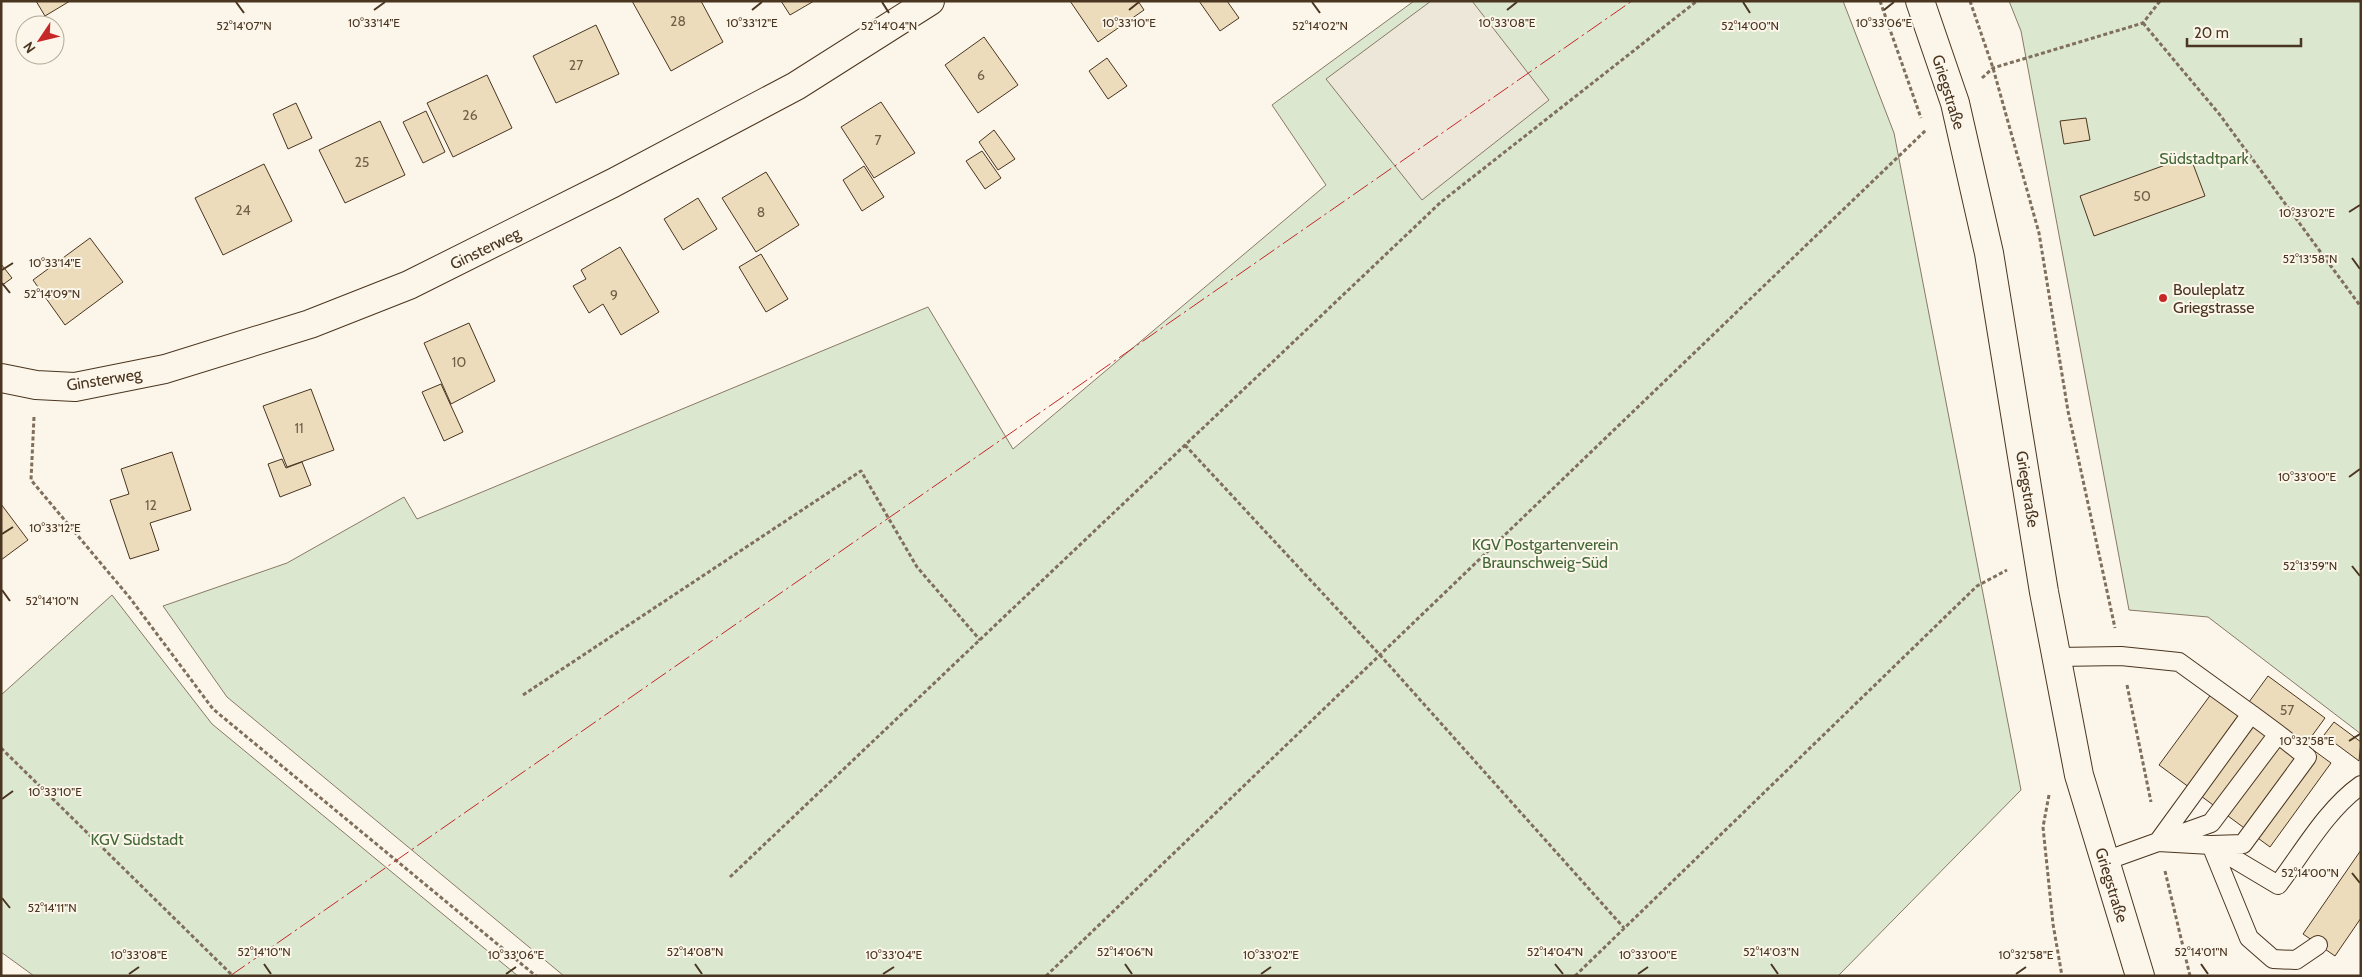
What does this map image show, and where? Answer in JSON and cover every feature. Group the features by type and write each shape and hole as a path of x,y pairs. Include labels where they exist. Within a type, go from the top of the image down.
{"street":[{"name":"Ginsterweg","path":"1,378 36,385 75,387 165,370 310,324 409,284 604,188 796,86 930,1"},
{"name":"Griegstraße","path":"1920,1 1955,102 1989,253 2044,592 2079,775 2140,976"}],"lane":[{"path":"2057,657 2121,656 2179,662 2308,756 2243,844 2211,845 2158,842"},
{"path":"2158,842 2251,714"},
{"path":"2105,861 2211,822 2278,734"},
{"path":"2211,845 2278,885 2327,820 2350,793 2361,785"},
{"path":"2211,845 2249,938 2273,959 2296,960 2318,945"}],"path":[{"path":"730,877 1441,202 1697,1"},
{"path":"1970,1 1993,68 2039,233 2068,411 2121,656 2158,842 2190,976"},
{"path":"1046,976 1955,102 1993,68 2143,23 2160,1"},
{"path":"2143,23 2220,116 2361,307"},
{"path":"36,385 31,480 130,598 213,709 536,976"},
{"path":"1185,445 1380,655 1624,928"},
{"path":"523,696 861,471 917,567 980,640"},
{"path":"1575,976 1977,586 2009,569"},
{"path":"1,748 233,976"},
{"path":"2050,787 2043,827 2053,924 2062,976"}],"green space":[{"name":"KGV Postgartenverein Braunschweig-Süd","path":"1414,1 1843,1 1894,133 2021,790 1838,976 564,976 227,697 163,606 287,563 404,497 417,519 928,307 1013,449 1326,185 1272,105"},
{"name":"Südstadtpark","path":"2009,1 2361,1 2361,734 2208,617 2129,610 2021,31"},
{"name":"KGV Südstadt","path":"112,595 212,724 518,976 34,976 1,952 1,695"}],"shaded area":[{"path":"1431,1 1472,1 1549,100 1422,200 1326,79"}],"building":[{"path":"36,1 70,1 47,15 44,15"},
{"path":"632,1 701,1 723,42 671,71"},
{"path":"781,1 814,1 790,15"},
{"path":"1070,1 1138,1 1144,10 1098,42"},
{"path":"1199,1 1227,1 1239,18 1220,31"},
{"path":"596,25 619,74 556,103 533,56"},
{"path":"984,37 1018,85 978,113 945,65"},
{"path":"1107,58 1127,86 1108,99 1089,71"},
{"path":"487,75 512,128 453,157 427,103"},
{"path":"881,102 915,153 874,178 841,127"},
{"path":"296,103 312,138 288,149 273,114"},
{"path":"426,111 445,152 423,163 403,122"},
{"path":"2086,118 2090,140 2064,144 2060,121"},
{"path":"380,121 405,175 345,203 319,150"},
{"path":"994,130 1015,159 998,170 979,142"},
{"path":"982,151 1001,178 985,189 966,161"},
{"path":"2190,156 2205,196 2094,236 2080,196"},
{"path":"264,164 292,221 223,255 195,198"},
{"path":"864,166 884,197 862,211 843,180"},
{"path":"766,172 799,225 756,252 722,198"},
{"path":"698,198 717,229 683,250 664,219"},
{"path":"90,238 123,282 65,325 33,280"},
{"path":"620,247 659,312 621,335 603,304 589,313 573,286 586,279 581,270"},
{"path":"761,254 788,299 766,312 739,267"},
{"path":"1,264 12,278 1,286"},
{"path":"469,323 495,381 451,404 424,343"},
{"path":"441,384 463,432 444,441 422,392"},
{"path":"311,389 334,450 287,467 263,406"},
{"path":"172,452 191,510 150,523 159,550 130,559 110,500 129,494 121,469"},
{"path":"282,459 286,468 302,462 311,485 280,497 268,464"},
{"path":"1,504 28,540 1,560"},
{"path":"2268,676 2325,718 2306,744 2249,702"},
{"path":"2220,682 2331,763 2270,847 2159,765"},
{"path":"2334,722 2361,742 2359,761 2324,735"},
{"path":"2361,850 2361,918 2335,956 2303,934"}],"power":[{"path":"230,976 1632,1"}],"place":[{"name":"Bouleplatz Griegstrasse","path":"2163,298"}]}
